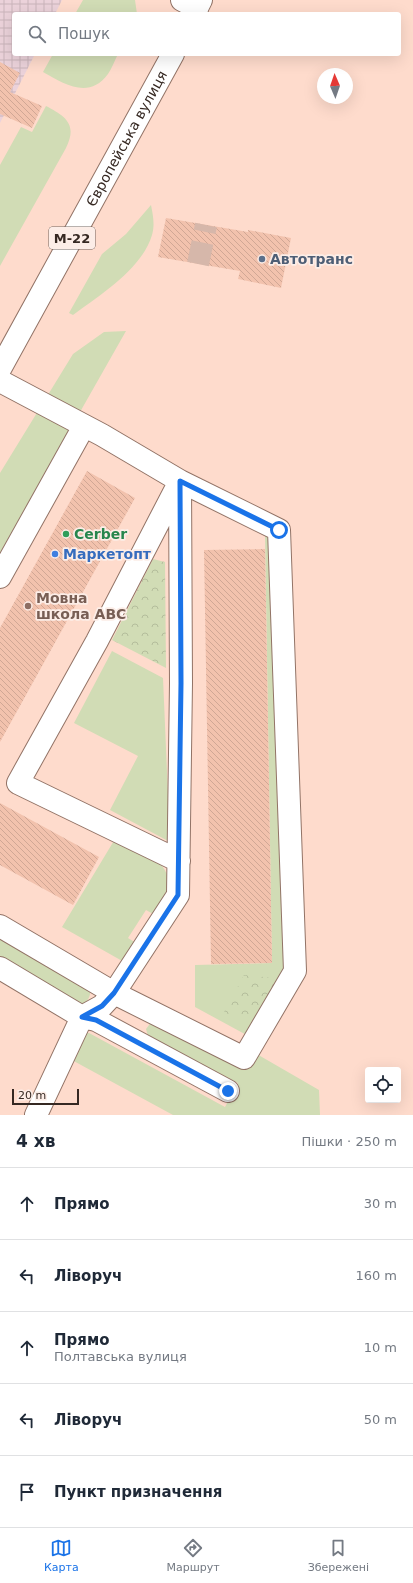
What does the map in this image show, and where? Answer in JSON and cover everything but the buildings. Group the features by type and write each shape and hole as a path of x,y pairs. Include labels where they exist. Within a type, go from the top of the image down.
{"main road":[{"name":"Європейська вулиця","path":"0,369 172,56"},
{"path":"0,381 84,426 180,481 279,530 295,971 244,1058 114,993 0,926"},
{"path":"0,577 84,426"},
{"path":"36,1115 82,1017 102,1006 114,993 178,895 181,683 180,481"},
{"path":"179,861 18,783 97,641 180,481"},
{"path":"0,968 82,1017 96,1020 228,1091"}],"shaded area":[{"path":"0,0 62,0 56,12 12,12 12,56 34,56 0,123"}],"green space":[{"path":"83,0 135,0 137,12 76,12"},
{"path":"52,56 117,56 108,74 101,82 85,88 68,85 43,72"},
{"path":"46,106 59,113 68,122 71,133 69,140 66,148 0,266 0,165 21,127 32,132"},
{"path":"151,205 153,231 147,247 139,259 130,270 107,290 73,315 69,313 102,254 126,234"},
{"path":"126,331 0,553 0,473 73,354 104,332"},
{"path":"265,535 276,541 290,971 252,1038 195,1007 195,965 272,963"},
{"path":"153,559 165,562 166,668 112,640"},
{"path":"112,651 163,678 170,842 110,810 138,756 74,723"},
{"path":"115,839 142,851 160,863 168,879 166,892 153,914 146,910 128,938 136,943 124,962 62,927"},
{"path":"0,936 90,991 88,1000 82,1004 79,1004 0,956"},
{"path":"244,975 283,979 255,1029 224,1012"},
{"path":"152,1021 157,1021 245,1069 255,1053 319,1090 320,1115 173,1115 70,1059 84,1033 89,1033 225,1107 238,1083 148,1036 146,1029"}],"tunnel":[{"path":"198,264 206,225"}],"place":[{"name":"Автотранс","path":"262,259"},
{"name":"Cerber","path":"66,534"},
{"name":"Маркетопт","path":"55,554"},
{"name":"Мовна школа ABC","path":"28,606"}],"route":[{"path":"228,1091 96,1020 82,1017 102,1006 114,993 129,973 178,895 181,683 180,481 279,530"}]}
